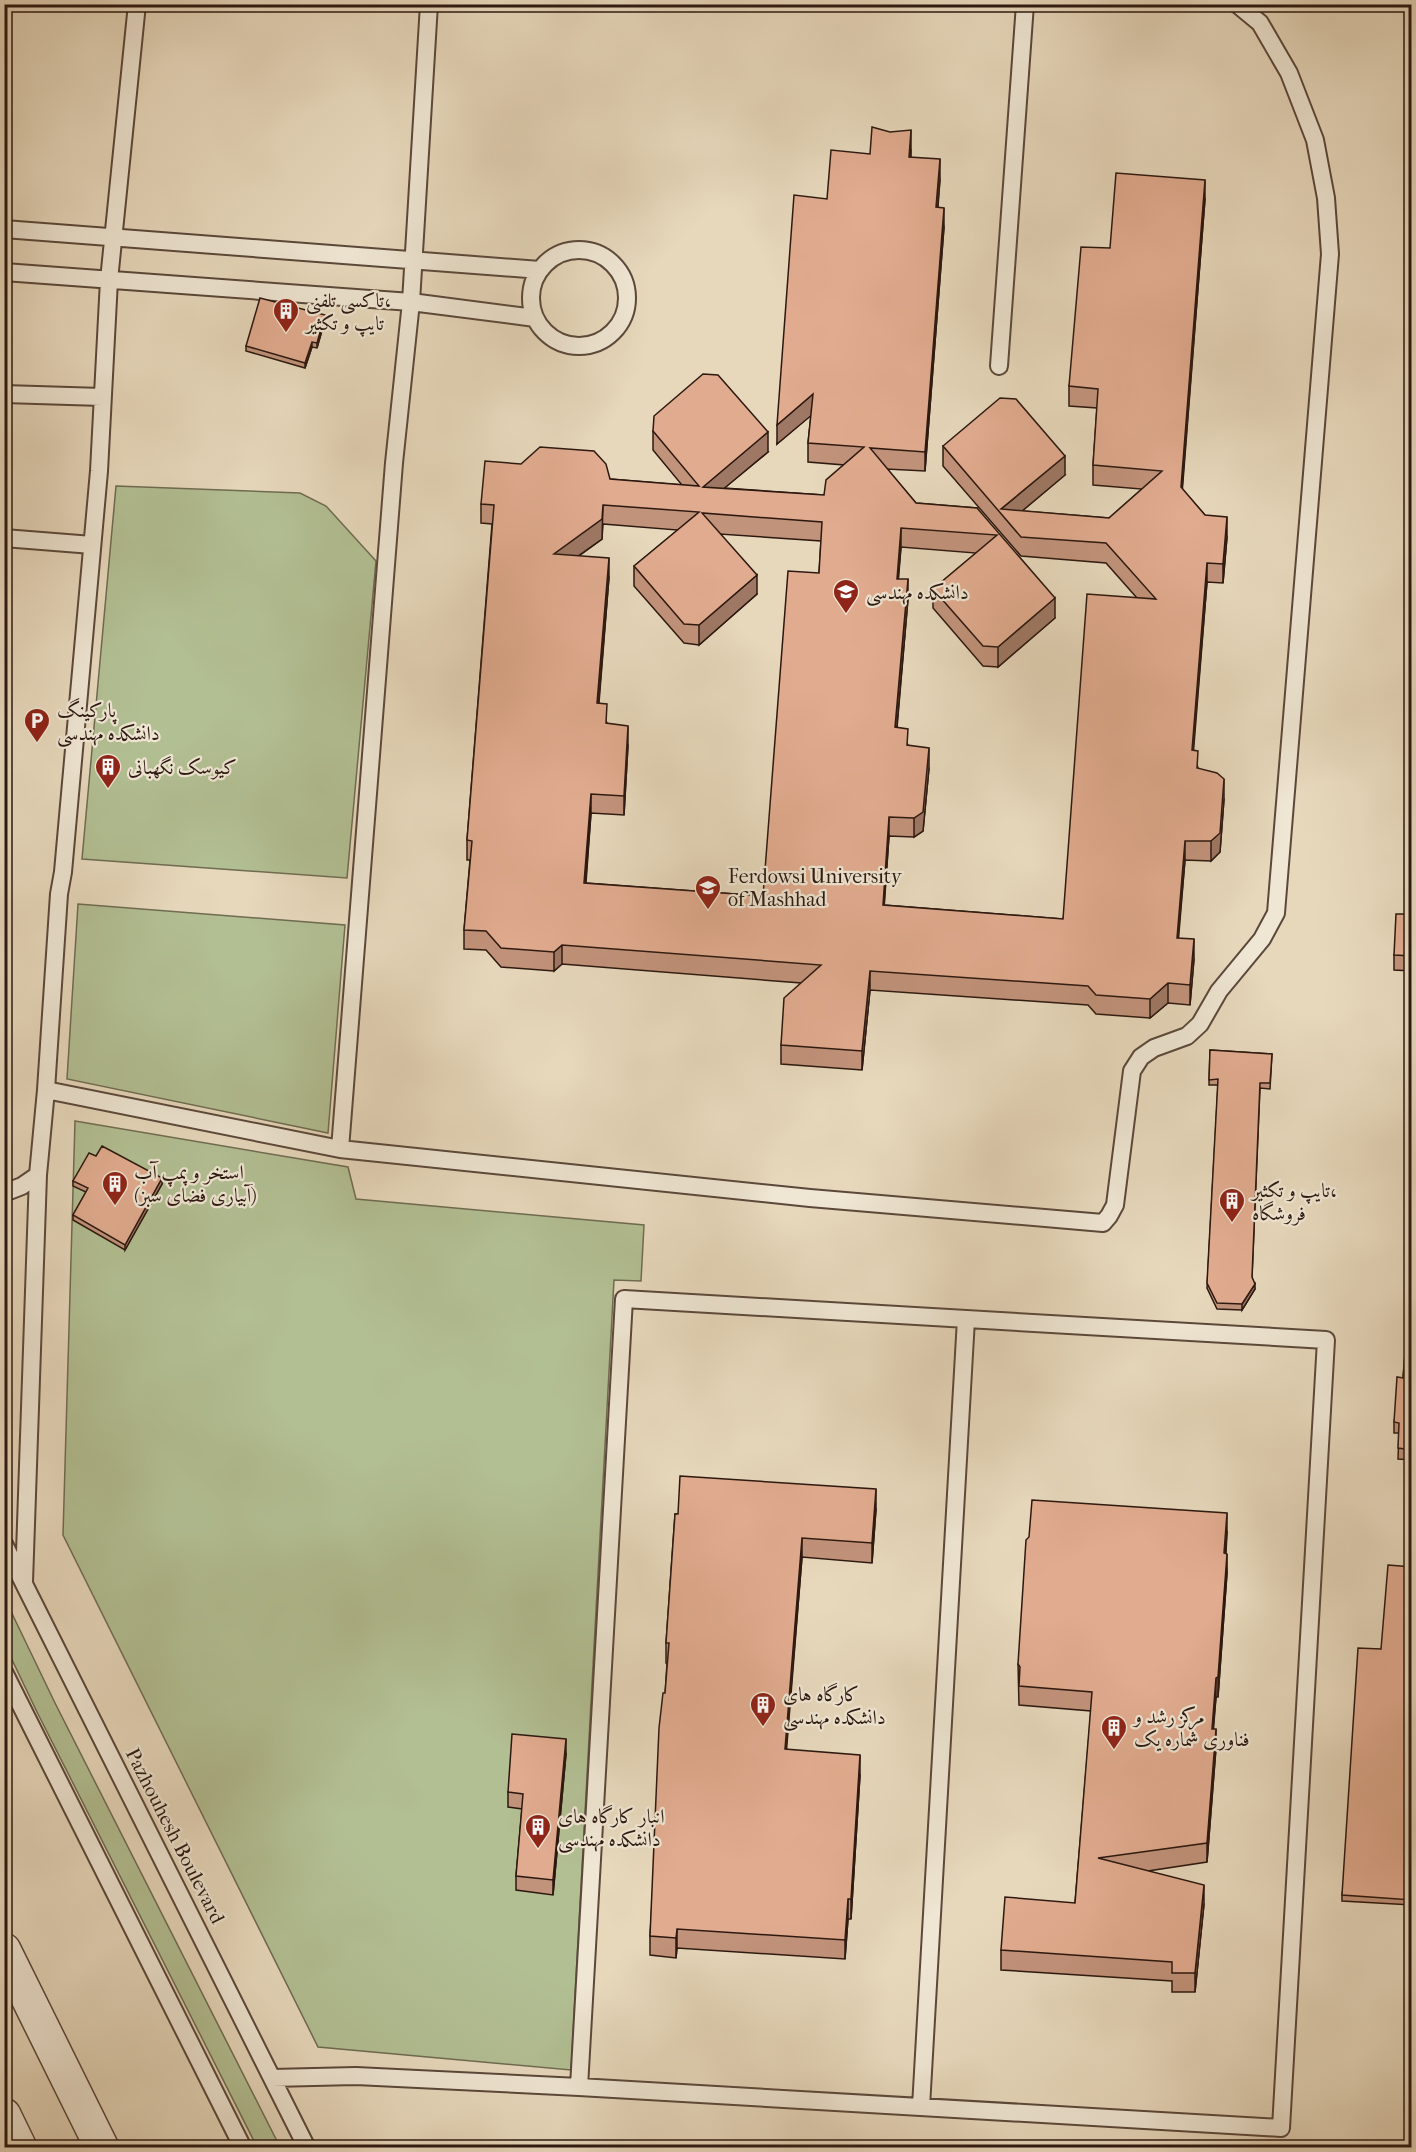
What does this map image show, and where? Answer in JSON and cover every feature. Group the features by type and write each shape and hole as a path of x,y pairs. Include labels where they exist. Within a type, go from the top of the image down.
{"street":[{"path":"4,1950 102,2148"},
{"path":"4,2115 20,2148"}],"lane":[{"path":"24,1582 38,1175 59,894 63,872 99,471 109,280 115,239 137,4"},
{"path":"340,1149 394,463 411,302 429,4"},
{"path":"999,366 1026,4"},
{"path":"46,1090 340,1149 810,1198 1102,1223 1110,1216 1115,1205 1132,1071 1147,1052 1187,1036 1200,1024 1219,991 1262,939 1276,913 1330,254 1326,198 1315,140 1289,73 1260,23 1238,4"},
{"path":"4,230 540,270"},
{"path":"584,250 600,255 613,264 623,278 627,294 625,311 618,326 606,338 591,345 574,346 558,342 545,332 535,318 531,302 533,285 540,270 552,258 567,252 584,250"},
{"path":"4,272 411,302 535,318"},
{"path":"4,394 102,397"},
{"path":"4,538 92,545"},
{"path":"4,1193 22,1186 38,1175"},
{"path":"272,2078 356,2076 579,2086 1281,2128 1326,1340 624,1299 579,2086"},
{"path":"921,2107 966,1319"},
{"name":"Pazhouhesh Boulevard","path":"4,1544 307,2148"},
{"path":"4,1672 243,2148"}],"green space":[{"path":"116,486 300,493 326,506 376,561 347,878 82,859"},
{"path":"78,904 345,925 328,1133 67,1079"},
{"path":"75,1121 348,1167 356,1199 644,1225 641,1281 614,1280 571,2070 318,2047 63,1535"},
{"path":"5,1599 55,1703 280,2147 257,2147 37,1712 5,1645"}],"building":[{"name":"دانشکده مهندسی","path":"872,127 890,132 911,130 909,157 940,159 936,207 944,208 925,452 870,448 916,503 977,508 1055,598 998,647 983,646 933,589 997,535 901,528 897,579 908,579 895,727 908,729 907,745 929,748 923,812 914,818 889,817 883,905 1063,919 1087,594 1156,599 1106,543 1021,537 943,446 1000,398 1016,399 1065,456 1001,509 1109,518 1162,471 1093,465 1098,389 1069,386 1081,247 1110,248 1116,173 1205,180 1181,487 1205,515 1227,517 1223,564 1207,563 1192,750 1198,751 1197,768 1217,773 1224,779 1220,833 1211,841 1185,841 1177,938 1194,939 1190,985 1168,983 1150,999 1096,995 1088,986 870,971 862,1051 781,1045 784,998 821,965 562,945 554,952 501,948 486,931 464,930 472,841 467,840 494,505 481,504 485,461 521,464 540,447 594,451 606,464 610,479 699,486 653,431 654,416 703,374 718,375 768,432 703,487 824,495 826,480 864,447 808,443 813,394 777,425 794,195 827,199 831,150 870,154","holes":["603,505 699,512 634,566 684,624 699,625 757,575 702,513 822,522 819,573 788,571 763,896 584,883 591,794 624,796 628,726 606,723 607,704 597,703 609,558 554,554 602,519"]},
{"name":"تاکسی تلفنی، تایپ و تکثیر","path":"260,298 325,315 317,343 312,342 305,363 246,346"},
{"path":"1396,914 1412,914 1412,956 1394,955"},
{"name":"تایپ و تکثیر، فروشگاه","path":"1210,1050 1272,1054 1270,1083 1260,1083 1252,1277 1255,1284 1242,1304 1217,1303 1207,1283 1218,1079 1209,1080"},
{"name":"استخر و پمپ آب (آبیاری فضای سبز)","path":"102,1146 162,1178 125,1245 73,1215 88,1188 73,1181 89,1153 96,1156"},
{"path":"1412,1269 1412,1450 1398,1448 1399,1423 1394,1422 1397,1377 1403,1378"},
{"name":"کارگاه های دانشکده مهندسی","path":"680,1476 876,1489 872,1543 802,1538 785,1749 860,1755 851,1899 848,1899 845,1940 677,1929 676,1938 650,1936 659,1728 663,1693 665,1693 669,1643 666,1643 675,1514 678,1514"},
{"name":"مرکز رشد و فناوری شماره یک","path":"1032,1500 1227,1513 1224,1553 1227,1554 1212,1729 1216,1729 1207,1843 1098,1858 1204,1885 1195,1973 1172,1973 1172,1962 1001,1950 1005,1897 1075,1903 1092,1692 1019,1686 1020,1667 1018,1664 1026,1540 1029,1537"},
{"path":"1388,1565 1412,1567 1412,1900 1342,1895 1358,1648 1381,1649"},
{"name":"انبار کارگاه های دانشکده مهندسی","path":"512,1734 566,1739 553,1880 516,1876 523,1794 508,1792"}],"place":[{"name":"تاکسی تلفنی، تایپ و تکثیر","path":"286,334"},
{"name":"دانشکده مهندسی","path":"846,615"},
{"name":"پارکینگ دانشکده مهندسی","path":"37,744"},
{"name":"کیوسک نگهبانی","path":"108,790"},
{"name":"Ferdowsi University of Mashhad","path":"708,911"},
{"name":"استخر و پمپ آب (آبیاری فضای سبز)","path":"115,1207"},
{"name":"تایپ و تکثیر، فروشگاه","path":"1232,1224"},
{"name":"کارگاه های دانشکده مهندسی","path":"763,1728"},
{"name":"مرکز رشد و فناوری شماره یک","path":"1114,1751"},
{"name":"انبار کارگاه های دانشکده مهندسی","path":"538,1850"}]}
